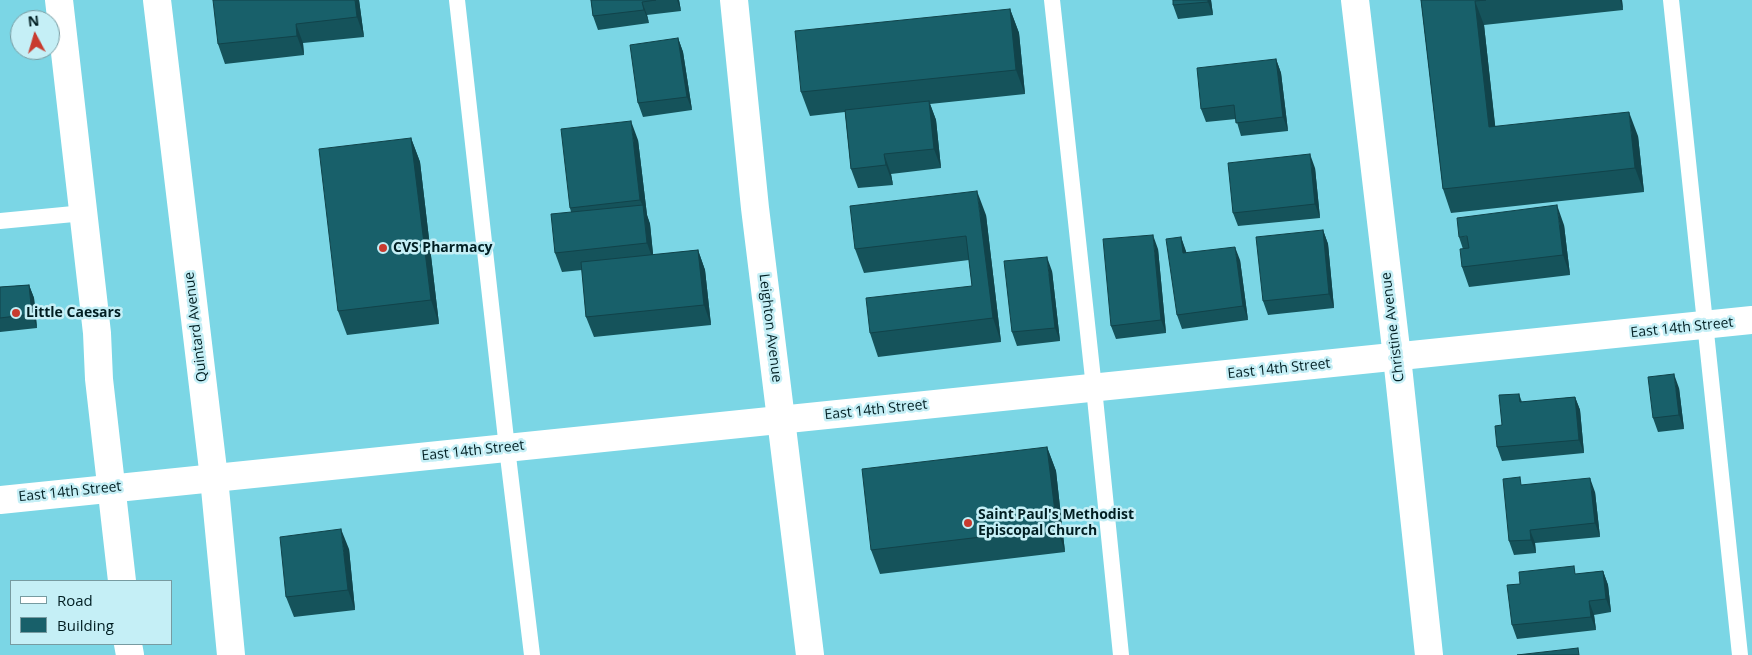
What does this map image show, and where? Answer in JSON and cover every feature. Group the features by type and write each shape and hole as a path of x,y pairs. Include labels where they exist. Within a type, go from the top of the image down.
{"main road":[{"path":"59,0 84,213 97,333 99,379 122,580"},
{"name":"Quintard Avenue","path":"157,0 214,478 231,655"},
{"name":"Leighton Avenue","path":"734,0 755,208 810,655"},
{"name":"Christine Avenue","path":"1355,0 1430,655"},
{"name":"East 14th Street","path":"0,500 1752,320"}],"lane":[{"path":"457,0 532,655"},
{"path":"1052,0 1094,388 1120,655"},
{"path":"1671,0 1707,325 1740,655"},
{"path":"0,221 84,213"}],"building":[{"path":"213,0 355,0 357,17 296,24 297,36 218,44"},
{"path":"591,0 656,0 642,2 644,10 593,16"},
{"path":"1173,0 1208,0 1208,2 1173,5"},
{"path":"1421,0 1486,0 1475,1 1489,127 1629,112 1635,168 1443,189"},
{"path":"1010,9 1016,70 801,92 795,31"},
{"path":"678,38 687,97 638,103 630,45"},
{"path":"1276,59 1283,117 1236,123 1234,105 1201,109 1197,68"},
{"path":"929,101 934,149 884,154 886,165 851,169 845,110"},
{"path":"631,121 640,200 570,208 561,129"},
{"name":"CVS Pharmacy","path":"411,138 431,300 338,311 319,149"},
{"path":"1310,154 1315,204 1233,213 1228,163"},
{"path":"977,191 993,318 870,333 866,298 972,286 966,236 855,249 850,206"},
{"path":"643,205 647,243 555,253 551,214"},
{"path":"1557,205 1563,255 1462,267 1460,249 1469,248 1467,236 1459,237 1457,218"},
{"path":"1323,230 1329,294 1263,301 1256,237"},
{"path":"1153,235 1161,320 1111,326 1103,239"},
{"path":"1181,237 1183,253 1235,247 1243,306 1177,315 1166,239"},
{"path":"698,250 704,305 586,317 581,262"},
{"path":"1047,257 1055,328 1012,332 1004,261"},
{"path":"29,285 32,314 0,318 0,287"},
{"path":"1674,374 1679,415 1653,418 1648,377"},
{"path":"1519,394 1520,402 1575,397 1579,440 1497,447 1495,426 1502,425 1499,395"},
{"name":"Saint Paul's Methodist Episcopal Church","path":"1047,447 1057,528 871,550 862,469"},
{"path":"1520,477 1521,485 1590,478 1595,523 1530,530 1531,540 1509,541 1503,479"},
{"path":"341,529 348,590 286,597 280,537"},
{"path":"1574,566 1575,574 1603,571 1606,599 1589,601 1591,617 1512,625 1507,585 1520,584 1519,572"},
{"path":"1578,648 1579,655 1517,655"}],"place":[{"name":"CVS Pharmacy","path":"383,248"},
{"name":"Little Caesars","path":"16,313"},
{"name":"Saint Paul's Methodist Episcopal Church","path":"968,523"}]}
